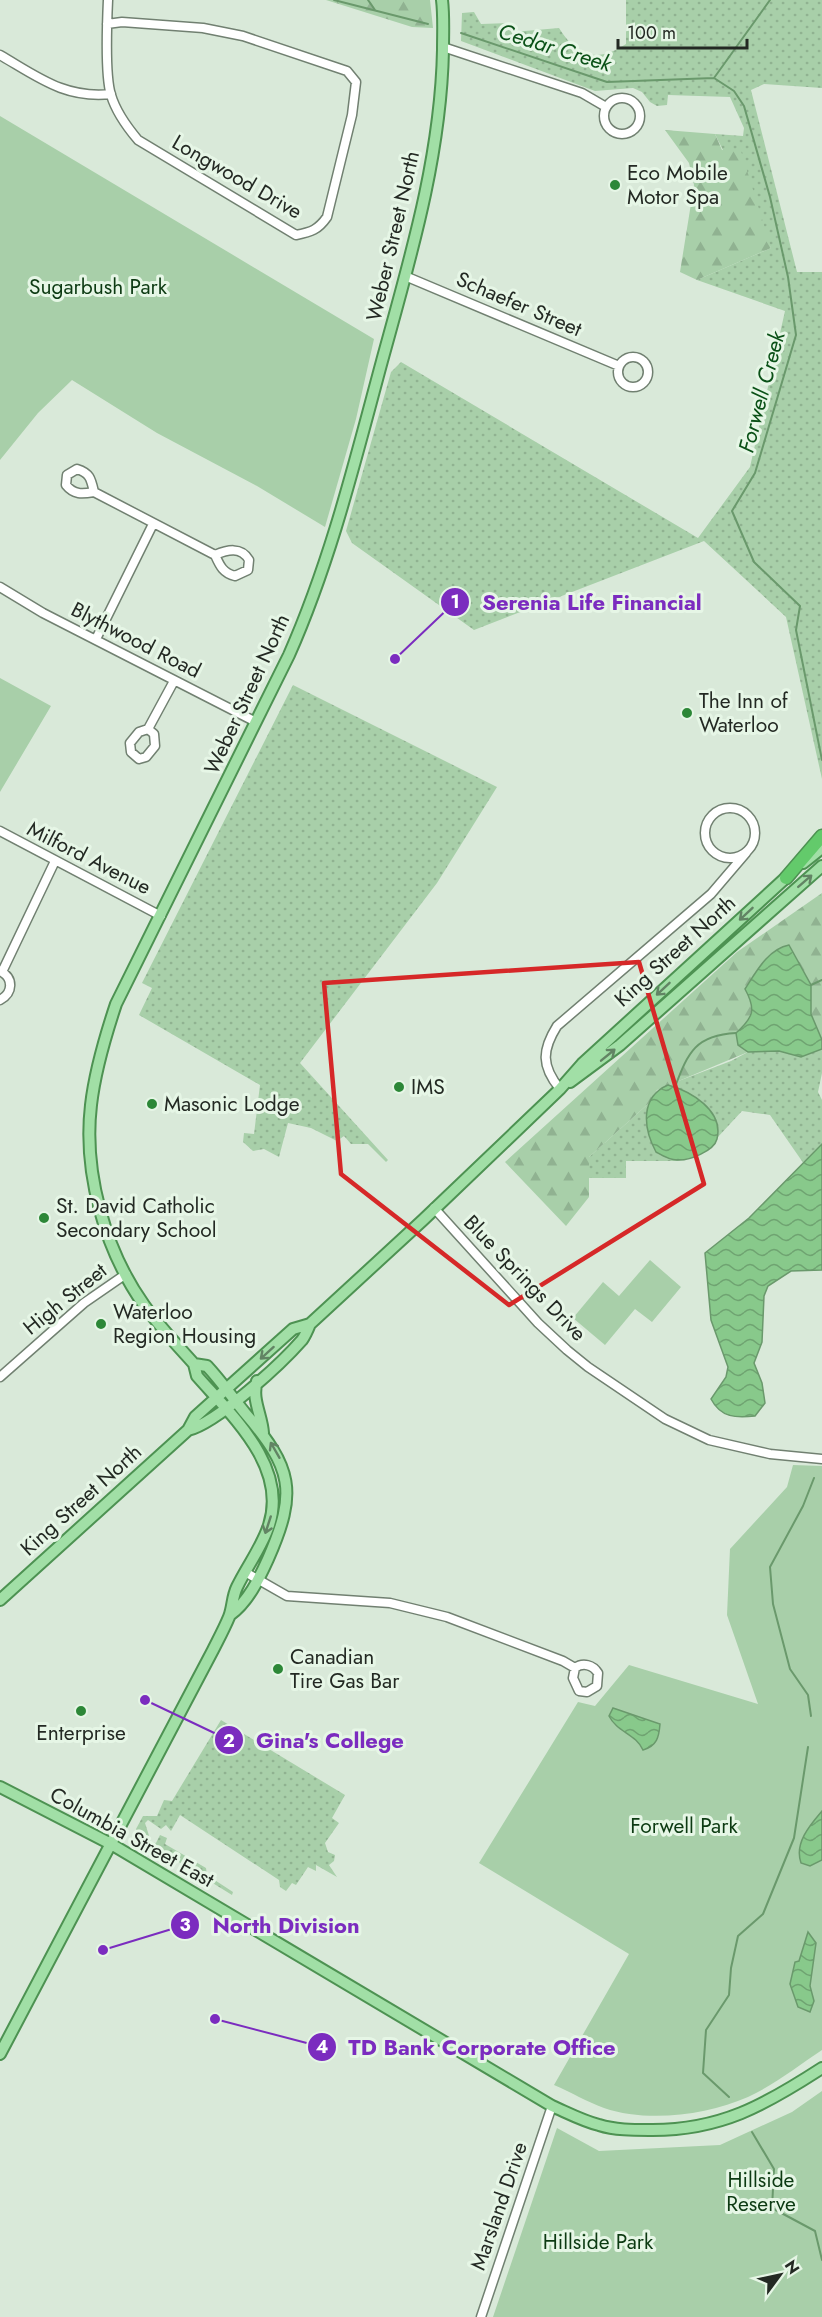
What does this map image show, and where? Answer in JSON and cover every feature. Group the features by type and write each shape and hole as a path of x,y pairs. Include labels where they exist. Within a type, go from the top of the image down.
{"highway":[{"path":"786,878 822,836"}],"main road":[{"name":"Weber Street North","path":"0,2054 230,1615 231,1601 269,1527 273,1491 259,1453 196,1376 194,1364 143,1303 126,1274 104,1223 92,1164 90,1107 100,1053 116,1004 308,613 334,539 405,276 440,116 443,47 442,0"},
{"name":"King Street North","path":"188,1430 202,1426 237,1400 303,1339 310,1324 560,1089 582,1064 822,848"},
{"name":"King Street North","path":"560,1089 620,1045 822,866"},
{"name":"King Street North","path":"0,1600 188,1430 195,1417 293,1329 310,1324"},
{"name":"Weber Street North","path":"194,1364 207,1366 237,1400 263,1433 283,1468 287,1496 283,1523 243,1606 230,1615"},
{"path":"257,1381 255,1395 262,1416 263,1433"},
{"name":"Columbia Street East","path":"0,1787 111,1844 552,2106 599,2125 634,2130 675,2131 737,2116 765,2104 822,2068"}],"street":[{"name":"Longwood Drive","path":"107,24 122,22 203,28 243,36 347,70 356,82 356,93 327,217 313,231 296,235 138,140 126,126 111,94 107,24 108,0"},
{"path":"443,47 582,93 606,107"},
{"path":"0,55 60,89 80,96 111,94"},
{"path":"613,100 628,100 639,111 636,126 629,132 615,132 605,122 606,107 613,100"},
{"name":"Schaefer Street","path":"405,276 619,366"},
{"path":"94,492 215,555"},
{"path":"96,639 153,524"},
{"name":"Blythwood Road","path":"0,587 43,613 256,722"},
{"path":"148,729 174,681"},
{"path":"560,1089 547,1071 544,1056 547,1042 557,1026 711,894 746,853 756,835 750,816 735,807 719,809 712,814 705,828 705,837 714,852 729,858 746,853"},
{"name":"Milford Avenue","path":"0,831 161,916"},
{"path":"0,1000 7,996 10,986 9,978 1,972 55,861"},
{"name":"Blue Springs Drive","path":"434,1208 537,1323 588,1367 665,1419 709,1440 770,1454 822,1459"},
{"name":"High Street","path":"0,1377 84,1303 126,1274"},
{"path":"246,1572 287,1596 390,1602 447,1617 563,1661 575,1668"},
{"name":"Marsland Drive","path":"481,2317 552,2106"}],"highlighted area":[{"path":"639,962 704,1184 509,1305 341,1174 324,983"}],"green space":[{"path":"326,0 430,0 433,28 412,27"},
{"path":"626,0 822,0 822,88 764,84 751,90 797,272 822,272 822,779 786,617 704,541 474,630 352,543 346,531 391,372 401,362 698,538 750,467 785,311 697,280 771,248 715,134 743,136 744,128 730,97 668,95 667,105 657,106 650,102 642,92 633,88 595,91 461,41 462,13 474,12 481,24 513,23 513,32 559,28 580,51 588,54 606,54 626,44"},
{"name":"Sugarbush Park","path":"0,116 374,339 356,419 325,527 257,486 157,433 72,380 38,413 0,460"},
{"path":"665,130 715,134 722,150 741,151 771,248 697,280 680,272 694,185 689,163"},
{"path":"0,678 51,706 0,792"},
{"path":"293,685 497,787 437,883 300,1063 388,1160 386,1162 368,1144 351,1144 344,1136 337,1141 311,1128 288,1123 279,1157 264,1149 253,1151 243,1142 244,1133 254,1134 260,1085 139,1015 152,988 142,983"},
{"path":"822,893 822,1040 811,1014 811,985 790,946 782,948 763,962 745,989 752,1000 753,1007 738,1045 748,1052 657,1090 648,1104 589,1157 589,1197 566,1226 505,1162 737,952"},
{"path":"822,1049 822,1073 818,1092 822,1100 822,1144 804,1164 770,1115 742,1111 717,1138 715,1118 675,1087 668,1085 731,1061 748,1052 779,1051 801,1057"},
{"path":"648,1104 648,1128 656,1152 680,1161 626,1161 626,1178 589,1178 589,1157"},
{"path":"650,1260 681,1287 652,1322 635,1309 605,1345 573,1318 603,1282 619,1296"},
{"name":"Forwell Park","path":"793,1465 822,1466 822,2050 777,2081 732,2103 677,2115 621,2113 591,2103 554,2085 629,1954 479,1863 578,1702 595,1706 629,1665 758,1704 727,1615 730,1549 787,1487"},
{"path":"221,1720 345,1795 332,1818 339,1823 325,1843 328,1852 335,1855 334,1861 329,1865 337,1877 316,1865 316,1871 308,1867 296,1885 292,1883 286,1891 280,1887 279,1880 180,1815 171,1831 166,1825 161,1829 148,1820 145,1823 151,1842 156,1843 160,1835 167,1838 165,1844 206,1868 207,1875 233,1892 232,1895 140,1838 136,1829 143,1816 157,1816 164,1800 172,1801"},
{"path":"822,2091 822,2317 493,2317 557,2128 599,2151 720,2145 792,2112"}],"water":[{"path":"789,945 811,985 811,1014 822,1040 822,1049 801,1057 779,1051 748,1052 738,1045 736,1033 750,1017 752,1007 745,989 769,956"},
{"path":"668,1085 695,1097 703,1103 715,1119 718,1129 715,1143 694,1157 682,1160 669,1159 656,1152 648,1133 648,1105 659,1090"},
{"path":"822,1144 822,1270 791,1271 768,1286 764,1296 762,1342 754,1363 762,1383 765,1403 755,1416 742,1417 724,1413 711,1399 726,1377 728,1367 711,1320 705,1253 749,1218"},
{"path":"613,1708 660,1724 658,1737 654,1743 643,1750 636,1740 612,1721 609,1716"},
{"path":"822,1811 822,1860 810,1866 801,1863 799,1856 801,1841"},
{"path":"808,1932 816,1943 810,1986 814,2001 810,2012 798,2007 790,1984 795,1962 799,1961"}],"waterway":[{"name":"Cedar Creek","path":"334,0 428,24"},
{"path":"368,0 375,10"},
{"name":"Forwell Creek","path":"714,78 770,0"},
{"name":"Cedar Creek","path":"461,33 607,82 714,78"},
{"name":"Forwell Creek","path":"714,78 734,91 744,106 770,197 788,277 796,335 755,473 732,511 754,562 800,606 796,630 822,760"},
{"path":"811,985 822,980"},
{"path":"675,1087 684,1064 695,1048 711,1037 736,1033"},
{"name":"Forwell Creek","path":"811,1716 808,1695 790,1669 773,1604 770,1567 803,1506 814,1478"},
{"name":"Forwell Creek","path":"729,2097 703,2073 706,2030 729,1995 731,1968 738,1936 763,1914 794,1838 808,1747"},
{"name":"Forwell Creek","path":"752,2132 774,2169 772,2208 815,2231 822,2260"}],"place":[{"name":"Eco Mobile Motor Spa","path":"615,185"},
{"name":"Serenia Life Financial","path":"395,659"},
{"name":"The Inn of Waterloo","path":"687,713"},
{"name":"IMS","path":"399,1087"},
{"name":"Masonic Lodge","path":"152,1104"},
{"name":"St. David Catholic Secondary School","path":"44,1218"},
{"name":"Waterloo Region Housing","path":"101,1324"},
{"name":"Canadian Tire Gas Bar","path":"278,1669"},
{"name":"Gina's College","path":"145,1700"},
{"name":"Enterprise","path":"81,1711"},
{"name":"North Division","path":"103,1950"},
{"name":"TD Bank Corporate Office","path":"215,2019"}],"park label":[{"name":"Hillside Reserve","path":"761,2192"},
{"name":"Hillside Park","path":"598,2242"}]}
